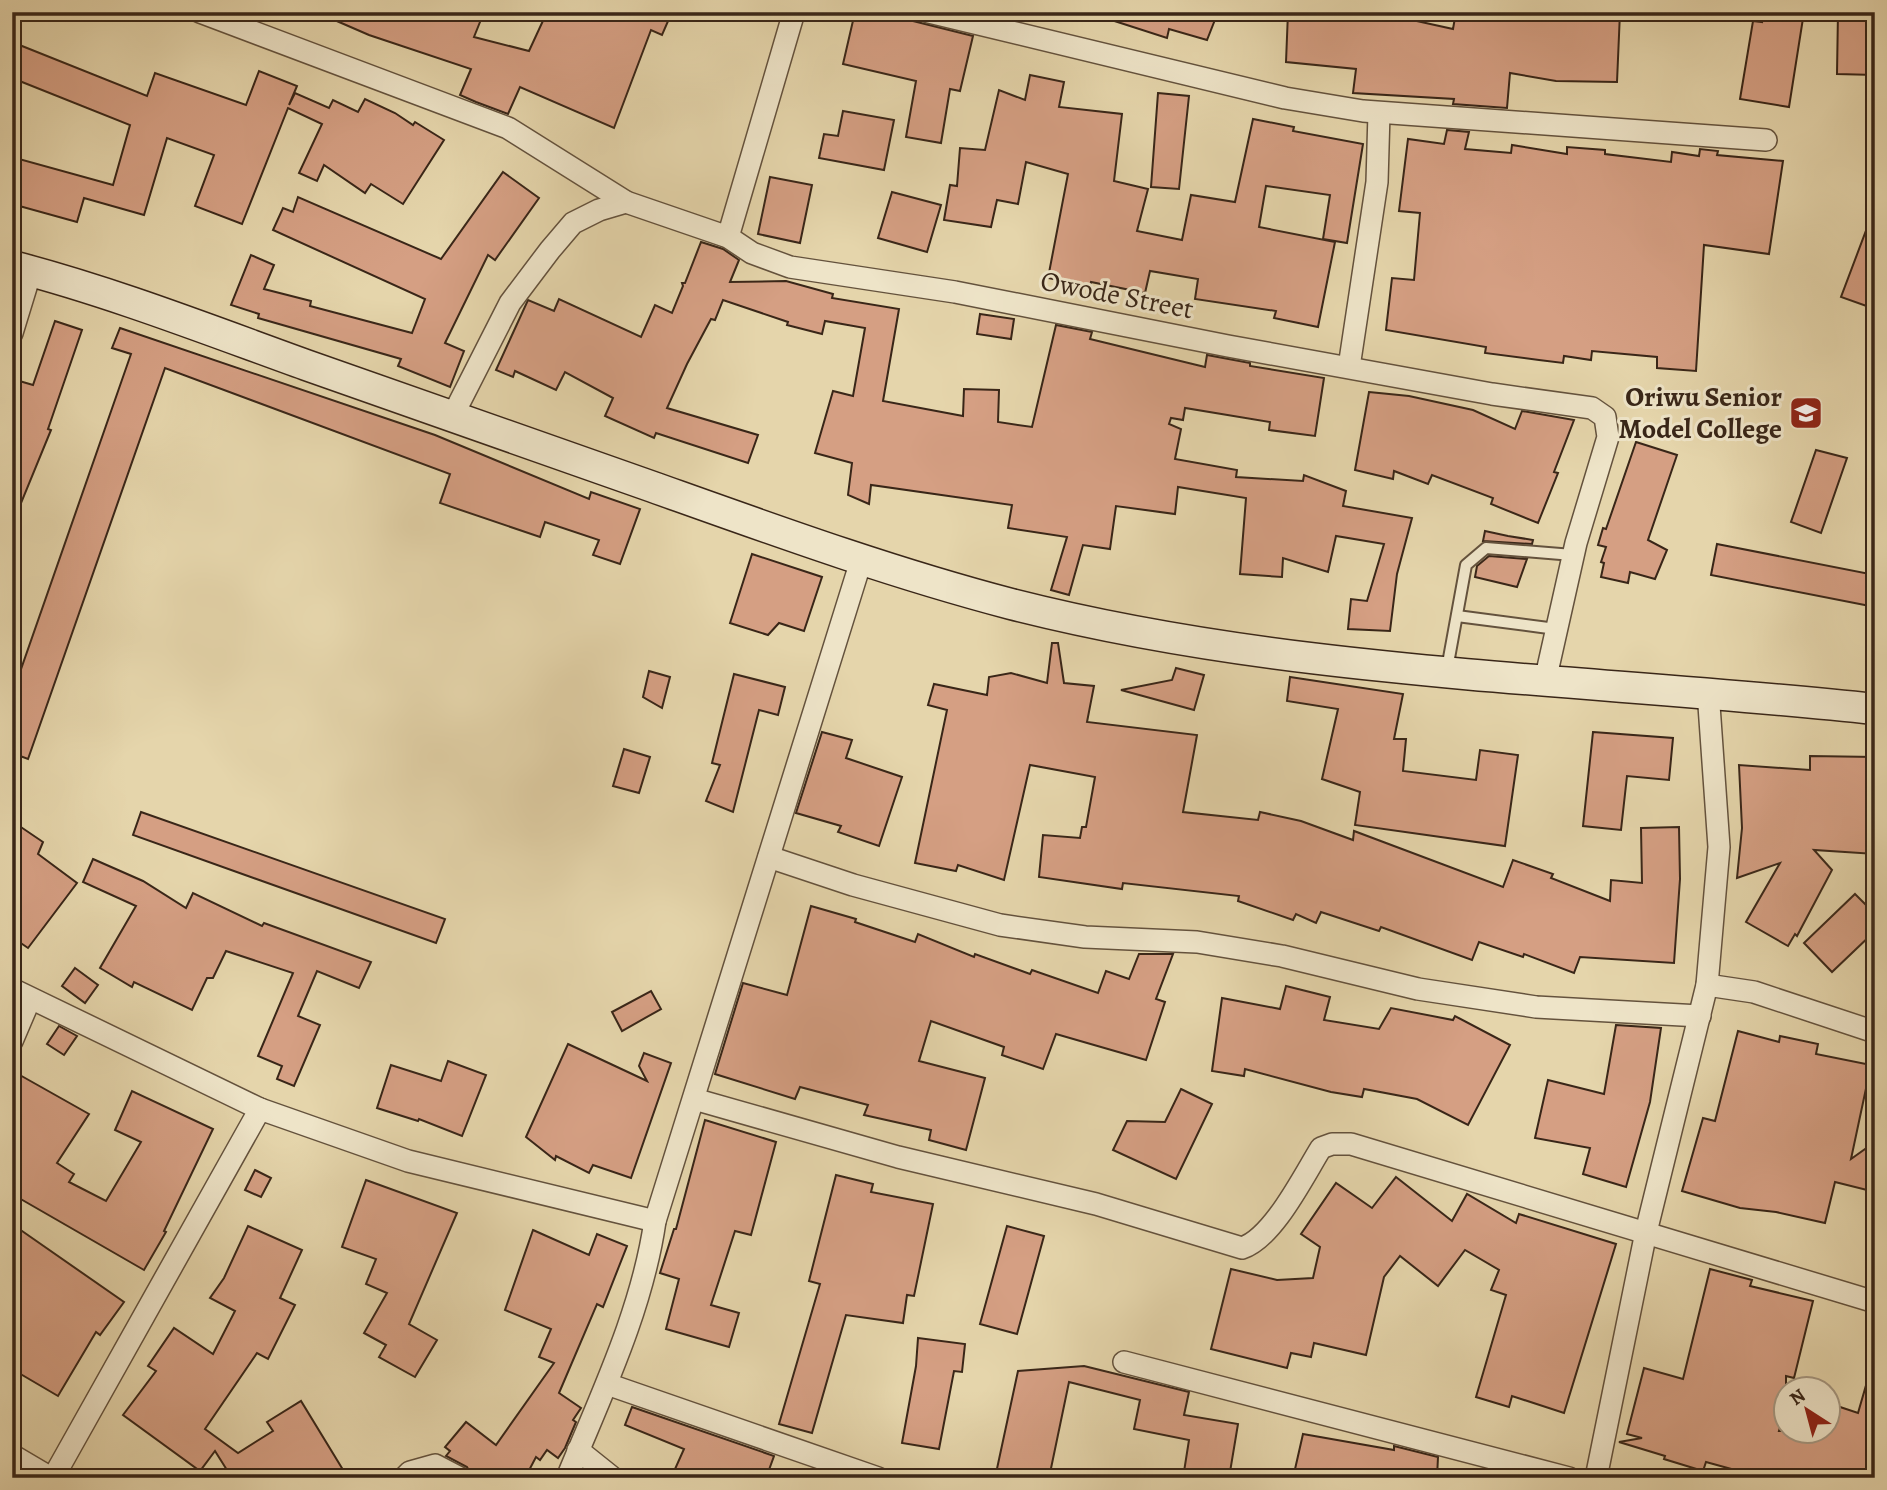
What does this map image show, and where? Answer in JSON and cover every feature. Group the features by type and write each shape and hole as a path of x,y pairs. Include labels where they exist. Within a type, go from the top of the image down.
{"main road":[{"path":"22,269 165,314 861,561 1010,604 1144,635 1308,658 1545,681 1708,691 1875,709"}],"street":[{"name":"Owode Street","path":"200,12 508,128 626,202 728,237 752,253 790,267 955,292 1492,394 1592,408 1605,417 1608,437 1573,555"},
{"path":"728,237 794,12"},
{"path":"929,12 1284,98 1379,113 1766,140"},
{"path":"1349,367 1377,181 1379,113"},
{"path":"452,417 510,303 550,250 573,223 599,210 626,202"},
{"path":"12,333 22,269"},
{"path":"1545,681 1573,555"},
{"path":"567,1478 607,1384 649,1263 655,1221 861,561"},
{"path":"1596,1478 1646,1232 1679,1089 1707,985 1719,847 1708,691"},
{"path":"769,857 853,885 1000,925 1085,937 1197,942 1282,956 1418,989 1536,1007 1700,1016"},
{"path":"1707,985 1754,992 1875,1032"},
{"path":"12,1041 21,994 260,1109 408,1161 655,1221"},
{"path":"694,1099 898,1157 1096,1204 1241,1248 1254,1244 1267,1229 1321,1149 1332,1144 1351,1144 1875,1302"},
{"path":"12,1455 52,1478 260,1109"},
{"path":"1124,1362 1569,1478"},
{"path":"607,1384 878,1478"},
{"path":"578,1450 613,1478"},
{"path":"404,1478 410,1472 435,1465 460,1478"}],"lane":[{"path":"1447,672 1466,565 1486,548 1573,555"},
{"path":"1457,616 1556,629"}],"building":[{"path":"316,12 484,12 474,37 529,51 547,12 672,12 662,35 651,30 614,128 520,87 508,114 476,102 460,95 471,69 369,35"},
{"path":"855,12 877,12 973,36 960,91 950,89 941,143 906,137 916,81 843,64"},
{"path":"1100,12 1218,12 1207,40 1169,29 1167,38 1099,16"},
{"path":"1288,12 1376,12 1453,29 1456,12 1620,12 1617,82 1556,81 1510,73 1507,108 1453,104 1454,99 1353,93 1356,69 1286,62"},
{"path":"1761,12 1804,12 1789,107 1740,99 1753,21 1762,22"},
{"path":"1838,12 1875,12 1875,75 1837,74"},
{"path":"12,42 147,96 155,73 246,105 259,71 297,86 289,105 295,93 329,108 333,100 358,112 365,99 413,125 415,122 444,140 403,204 371,184 365,193 324,165 317,181 299,173 322,124 288,108 242,224 195,206 214,155 167,138 144,215 84,198 77,222 12,204 12,157 113,185 130,125 12,78"},
{"path":"1030,75 1064,82 1059,107 1122,114 1114,181 1148,189 1137,231 1182,240 1191,195 1235,202 1253,119 1294,127 1293,131 1363,144 1347,243 1323,239 1330,195 1266,186 1259,227 1335,242 1318,327 1274,318 1276,311 1195,299 1198,279 1150,271 1145,293 1091,282 1090,286 1048,278 1068,174 1026,162 1018,204 997,200 991,227 944,220 950,185 957,186 960,148 985,150 999,90 1025,100"},
{"path":"1158,93 1189,96 1179,189 1151,187"},
{"path":"843,111 894,120 884,170 819,158 824,134 838,136"},
{"path":"1447,130 1469,132 1465,149 1511,153 1512,145 1567,154 1567,147 1605,150 1605,154 1671,162 1672,152 1699,156 1700,149 1718,151 1717,155 1783,161 1769,254 1704,245 1696,371 1657,368 1657,357 1592,351 1591,360 1564,356 1563,363 1485,353 1486,347 1386,330 1392,278 1414,280 1420,213 1399,211 1408,139 1444,144"},
{"path":"503,172 539,198 495,260 488,255 445,343 464,351 450,387 398,366 401,359 258,318 259,314 231,305 251,255 274,265 264,289 311,301 310,306 412,333 425,299 273,230 283,208 293,212 298,197 441,259"},
{"path":"770,177 812,185 800,243 758,234"},
{"path":"892,192 941,205 927,252 878,238"},
{"path":"1873,212 1875,213 1875,309 1841,297"},
{"path":"701,242 723,249 739,260 730,282 786,281 833,294 832,298 899,309 883,401 963,416 964,389 999,390 998,422 1032,427 1056,325 1092,332 1090,339 1205,367 1207,355 1250,363 1250,366 1324,378 1315,436 1269,430 1270,422 1185,408 1183,420 1171,418 1169,424 1181,429 1175,459 1237,470 1236,477 1303,481 1304,475 1346,491 1343,506 1412,518 1397,574 1390,631 1348,629 1351,599 1367,601 1384,544 1336,536 1328,572 1283,558 1282,577 1240,574 1246,498 1178,487 1175,514 1116,506 1110,549 1083,545 1069,595 1051,590 1067,537 1008,528 1012,505 871,485 869,504 848,495 852,463 815,453 833,391 853,396 865,328 825,321 822,334 787,325 788,322 723,300 715,320 711,319 687,364 667,408 758,435 748,463 656,433 654,438 605,416 613,398 565,372 556,390 515,371 513,377 496,370 528,300 554,311 559,299 641,337 655,305 672,313"},
{"path":"980,314 1014,319 1011,339 977,334"},
{"path":"55,321 82,330 48,429 51,430 12,525 12,392 16,380 33,385"},
{"path":"120,328 435,435 589,499 591,492 640,509 620,564 593,555 599,540 545,522 540,537 440,503 450,474 165,368 28,759 12,753 12,695 131,354 112,348"},
{"path":"1369,392 1409,396 1473,410 1515,429 1522,411 1574,420 1554,472 1558,473 1538,523 1491,504 1493,498 1432,475 1428,484 1394,471 1393,479 1355,470"},
{"path":"1636,442 1677,455 1648,540 1667,550 1655,579 1630,572 1628,583 1601,577 1604,563 1601,562 1606,547 1598,545"},
{"path":"1816,450 1847,458 1821,533 1791,522"},
{"path":"1485,531 1533,540 1532,544 1483,541"},
{"path":"1717,544 1875,575 1875,607 1711,575"},
{"path":"752,554 822,577 804,631 779,623 768,635 730,623"},
{"path":"1489,556 1527,559 1517,587 1475,577 1477,566"},
{"path":"1052,643 1058,643 1064,683 1094,686 1087,722 1197,735 1183,812 1258,820 1260,812 1301,821 1353,840 1354,831 1503,887 1513,860 1553,874 1551,878 1610,901 1611,880 1642,883 1641,828 1679,827 1680,879 1674,963 1580,957 1574,973 1524,954 1523,957 1479,942 1472,960 1381,927 1379,931 1321,912 1316,923 1296,914 1293,920 1238,901 1239,896 1123,883 1122,889 1039,877 1043,835 1080,838 1082,827 1086,827 1095,777 1030,765 1004,880 958,865 956,871 915,863 947,710 928,705 934,684 987,695 989,677 1011,673 1047,683"},
{"path":"1176,668 1204,675 1194,710 1121,690 1172,680"},
{"path":"649,671 670,677 662,708 643,697"},
{"path":"734,674 785,687 778,715 759,710 733,812 706,801 720,765 712,763"},
{"path":"1290,677 1403,694 1394,739 1406,739 1403,771 1476,780 1480,750 1518,755 1505,846 1355,825 1360,792 1322,779 1338,709 1287,701"},
{"path":"822,732 852,740 846,758 902,777 879,846 838,832 841,826 796,813"},
{"path":"1593,732 1673,738 1669,780 1627,776 1621,830 1583,826"},
{"path":"624,749 650,757 639,793 613,786"},
{"path":"1810,756 1875,757 1875,854 1814,850 1832,870 1797,936 1795,934 1788,946 1746,922 1780,863 1737,878 1742,828 1739,765 1810,770"},
{"path":"141,812 445,919 436,943 133,835"},
{"path":"12,821 43,842 38,854 77,883 28,948 12,937"},
{"path":"93,859 143,881 186,908 193,893 262,926 264,923 371,962 359,988 317,971 298,1016 320,1025 294,1086 277,1079 282,1066 258,1056 293,973 226,951 213,978 207,978 192,1010 134,982 132,987 100,968 136,906 83,882"},
{"path":"1855,894 1875,914 1875,931 1832,972 1804,943"},
{"path":"811,906 856,919 855,922 915,942 918,934 974,957 975,954 1030,974 1032,970 1098,993 1106,971 1129,979 1139,954 1173,954 1156,999 1165,1002 1146,1060 1056,1034 1043,1069 1002,1055 1004,1047 931,1021 919,1061 985,1078 966,1150 929,1140 931,1130 864,1115 868,1105 800,1087 795,1099 715,1074 743,983 787,995"},
{"path":"75,968 98,985 85,1003 62,986"},
{"path":"1286,986 1330,997 1324,1020 1379,1029 1391,1008 1453,1020 1455,1016 1510,1045 1468,1125 1417,1099 1364,1089 1362,1097 1331,1092 1245,1069 1244,1076 1212,1071 1222,998 1280,1009"},
{"path":"651,991 661,1009 622,1031 612,1012"},
{"path":"1616,1025 1661,1028 1650,1102 1626,1187 1583,1174 1590,1148 1535,1138 1548,1080 1604,1094"},
{"path":"59,1026 77,1036 64,1055 47,1044"},
{"path":"1738,1031 1779,1042 1780,1036 1818,1044 1816,1054 1871,1065 1851,1159 1875,1142 1875,1192 1835,1182 1825,1223 1776,1212 1740,1208 1682,1191 1703,1118 1715,1121"},
{"path":"568,1044 647,1081 639,1066 644,1053 671,1063 631,1178 593,1165 589,1173 556,1156 555,1160 526,1137"},
{"path":"448,1061 486,1075 462,1136 419,1119 418,1121 377,1108 391,1065 441,1081"},
{"path":"18,1074 89,1114 57,1163 74,1174 69,1182 106,1201 141,1142 115,1130 132,1091 213,1129 164,1231 166,1232 144,1270 12,1194 12,1086"},
{"path":"1181,1089 1212,1104 1176,1179 1113,1150 1127,1121 1165,1122"},
{"path":"705,1120 776,1142 751,1235 735,1231 711,1305 739,1313 729,1347 666,1329 679,1279 660,1273 676,1229"},
{"path":"255,1170 271,1178 261,1197 245,1190"},
{"path":"836,1175 873,1184 871,1192 933,1204 914,1296 907,1295 903,1323 846,1315 812,1433 779,1424 820,1284 809,1281"},
{"path":"1396,1177 1452,1221 1467,1194 1516,1223 1519,1214 1616,1244 1564,1413 1512,1396 1509,1407 1476,1397 1506,1295 1491,1290 1499,1270 1465,1250 1438,1286 1400,1256 1384,1277 1366,1355 1314,1343 1311,1357 1291,1353 1287,1368 1211,1349 1231,1269 1277,1280 1313,1278 1320,1247 1301,1234 1336,1183 1372,1208"},
{"path":"366,1180 457,1213 409,1324 437,1340 415,1377 379,1357 386,1345 364,1333 387,1293 366,1284 376,1259 342,1247"},
{"path":"12,1224 124,1302 100,1335 96,1332 58,1396 12,1369"},
{"path":"248,1226 302,1250 280,1298 295,1305 268,1359 257,1353 205,1429 238,1453 273,1431 267,1422 301,1401 348,1478 232,1478 215,1451 200,1471 123,1415 156,1371 148,1366 174,1328 213,1354 235,1311 210,1298 224,1278"},
{"path":"1007,1226 1044,1236 1017,1334 980,1324"},
{"path":"533,1230 589,1255 597,1234 627,1246 603,1307 597,1304 559,1393 581,1408 573,1420 576,1422 565,1448 558,1458 547,1450 540,1460 536,1457 525,1478 473,1478 467,1467 446,1456 450,1451 445,1447 466,1422 496,1445 554,1363 539,1357 551,1329 505,1310"},
{"path":"1710,1269 1752,1280 1750,1286 1813,1301 1795,1374 1772,1374 1772,1444 1842,1444 1842,1408 1858,1413 1869,1375 1875,1376 1875,1478 1764,1478 1706,1462 1703,1471 1619,1442 1642,1438 1627,1434 1644,1368 1683,1379"},
{"path":"918,1338 965,1344 962,1372 954,1371 939,1449 902,1443 916,1366"},
{"path":"1084,1366 1189,1392 1184,1415 1238,1424 1229,1478 1183,1478 1189,1440 1134,1429 1140,1400 1069,1382 1049,1478 995,1478 1018,1371"},
{"path":"632,1407 774,1456 766,1478 671,1478 684,1449 625,1425"},
{"path":"1303,1434 1394,1450 1394,1446 1438,1457 1437,1478 1293,1478"}],"place":[{"name":"Oriwu Senior Model College","path":"1806,413"}]}
